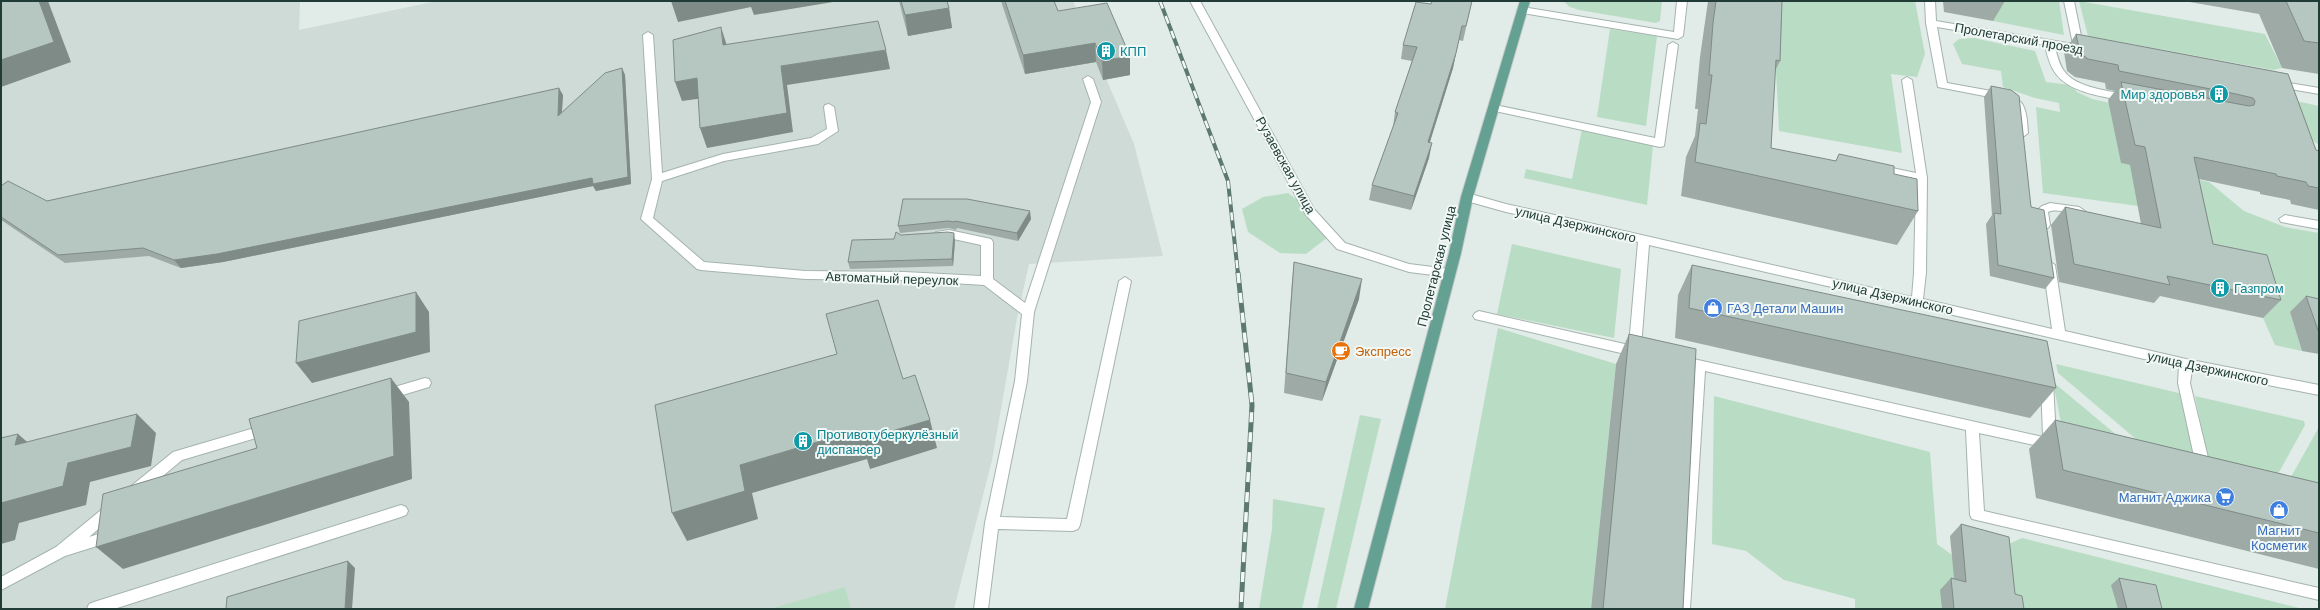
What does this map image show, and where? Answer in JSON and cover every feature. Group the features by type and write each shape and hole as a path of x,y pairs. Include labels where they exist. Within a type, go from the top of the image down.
{"main road":[{"name":"Пролетарская улица","path":"1362,609 1449,273 1467,197 1495,108 1524,6"}],"street":[{"name":"Рузаевская улица","path":"1195,1 1310,212 1341,246 1409,268 1449,273"},
{"path":"1524,6 1678,36 1682,1"},
{"path":"1930,1 1931,23 1942,85 2008,97 2017,102 2021,107 2024,145"},
{"path":"2069,1 2079,48"},
{"name":"Пролетарский проезд","path":"1931,23 2094,50"},
{"name":"Автоматный переулок","path":"648,35 656,179 647,219 701,266 805,275 904,276 987,282"},
{"path":"2049,43 2056,66 2061,74 2074,83 2109,94 2140,101"},
{"path":"1495,108 1660,143 1673,45"},
{"path":"981,609 992,523 1021,381 1028,312 1096,102 1088,79"},
{"path":"1907,80 1922,178 1920,273 1917,301"},
{"path":"2282,99 2273,84 2319,91"},
{"path":"656,179 723,158 814,142 833,131 829,107"},
{"path":"1868,167 1922,178"},
{"name":"улица Дзержинского","path":"1467,197 1644,240 1917,301 2186,364 2319,390"},
{"path":"2045,234 2042,211 2045,208 2055,206 2090,213"},
{"path":"2285,219 2319,225"},
{"path":"926,236 948,234 987,242 987,282 1028,312"},
{"path":"1635,351 1644,240"},
{"path":"2048,257 2059,335"},
{"path":"992,523 1073,525 1125,281"},
{"path":"1479,316 1649,354"},
{"path":"2045,332 2046,347"},
{"path":"1670,359 2066,447"},
{"path":"2186,364 2184,383 2210,478 2192,474"},
{"path":"1683,609 1699,365"},
{"path":"2047,370 2050,444"},
{"path":"372,399 425,383"},
{"path":"1,584 61,551 178,456 283,425"},
{"path":"1972,426 1977,515 2319,594"},
{"path":"94,609 401,511"},
{"path":"61,551 108,537"}],"shaded area":[{"path":"1,1 300,1 299,30 437,1 1073,1 1134,144 1163,256 1029,264 1017,318 992,460 954,609 1,609"}],"green space":[{"path":"1563,1 1662,1 1660,21 1656,23 1579,10 1570,7"},
{"path":"1760,1 1915,1 1925,54 1917,77 1891,74 1902,153 1779,131 1775,52"},
{"path":"1990,1 2059,1 2064,35 1993,21"},
{"path":"2079,1 2265,34 2282,68 2273,70 2088,36"},
{"path":"1610,29 1657,36 1646,126 1597,117"},
{"path":"1974,38 2035,51 2046,82 2071,85 2077,92 2092,99 2228,129 2121,163 2209,182 2244,211 2285,227 2319,233 2319,318 2290,312 2302,351 2275,345 2263,318 2136,192 2138,206 2043,193 2036,107 2060,112 2059,103 2035,98 2003,87 2001,71 1962,64 1953,44 1959,39"},
{"path":"2287,99 2319,106 2319,145 2303,133"},
{"path":"1582,129 1653,146 1647,205 1524,178 1526,169 1572,179"},
{"path":"1288,193 1321,217 1328,237 1306,254 1280,253 1248,232 1242,209 1263,197"},
{"path":"1512,244 1621,269 1614,338 1497,314"},
{"path":"1498,328 1616,364 1591,609 1445,609"},
{"path":"2056,364 2183,394 2195,457 2143,445 2058,373"},
{"path":"2053,382 2125,442 2062,428"},
{"path":"1714,396 1930,452 1937,544 1952,555 1998,549 2022,538 2303,609 1855,609 1855,599 1784,580 1746,551 1712,544"},
{"path":"2195,396 2304,421 2305,425 2278,474 2208,459"},
{"path":"1360,415 1381,419 1336,609 1317,609"},
{"path":"2319,427 2319,483 2291,477"},
{"path":"1273,499 1325,508 1302,609 1259,609 1272,529"},
{"path":"845,587 851,609 770,609"}],"building":[{"path":"1,1 39,1 54,42 1,60"},
{"path":"901,1 947,1 949,8 905,15"},
{"path":"1005,1 1054,1 1058,11 1107,3 1130,56 1102,61 1095,43 1023,55"},
{"path":"1432,1 1472,1 1466,26 1462,26 1456,53 1428,142 1432,143 1414,196 1372,185 1398,113 1395,112 1417,47 1403,45 1416,2 1431,4"},
{"path":"1716,1 1782,1 1780,61 1776,60 1771,148 1836,161 1839,154 1894,166 1894,174 1917,179 1918,211 1695,162 1700,123 1706,124 1712,75 1709,75"},
{"path":"2286,1 2319,1 2319,43 2304,41"},
{"path":"878,21 886,50 781,66 787,113 700,128 697,78 675,82 673,40 721,27 723,45"},
{"path":"2076,34 2288,74 2316,150 2319,151 2319,188 2308,186 2306,182 2277,176 2276,174 2194,157 2213,244 2267,255 2281,300 2167,276 2170,285 2074,264 2065,207 2161,228 2145,147 2135,145 2121,82 2249,106 2254,105 2255,101 2253,98 2236,94 2119,71 2118,65 2088,59 2080,53"},
{"path":"622,68 628,177 593,184 592,178 217,254 174,260 143,248 58,255 1,217 1,186 8,181 47,201 559,88 558,116 605,73"},
{"path":"1991,86 2011,90 2019,96 2031,207 2044,210 2054,278 1998,265 1994,213 2001,214"},
{"path":"903,199 967,199 1030,211 1017,233 955,221 898,226"},
{"path":"896,232 901,235 948,232 954,233 952,259 848,262 852,240 894,239"},
{"path":"1294,262 1362,279 1326,382 1286,373"},
{"path":"1692,265 2047,341 2056,388 1689,308"},
{"path":"416,292 416,332 296,363 299,321"},
{"path":"2306,296 2319,299 2319,333"},
{"name":"Противотуберкулёзный диспансер","path":"878,300 903,379 915,375 930,420 861,440 858,430 740,465 745,491 672,513 655,405 837,354 826,314"},
{"path":"1629,334 1696,349 1683,609 1603,609"},
{"path":"391,378 394,456 96,547 103,494 257,448 249,419"},
{"path":"137,414 131,447 68,463 63,486 1,503 1,438 18,434 15,445"},
{"path":"2055,420 2319,483 2319,533 2063,470"},
{"path":"1961,524 2009,537 2015,594 2022,596 2024,609 1954,609 1951,578 1966,582"},
{"path":"348,561 345,609 226,609 227,597"},
{"path":"2119,578 2156,585 2162,609 2127,609"}],"railway":[{"path":"1160,1 1228,181 1238,274"},
{"path":"1238,273 1252,405 1241,609"}],"place":[{"name":"КПП","path":"1106,51"},
{"name":"Мир здоровья","path":"2219,94"},
{"name":"Газпром","path":"2220,288"},
{"name":"ГАЗ Детали Машин","path":"1713,308"},
{"name":"Экспресс","path":"1341,351"},
{"name":"Противотуберкулёзный диспансер","path":"803,441"},
{"name":"Магнит Аджика","path":"2225,497"},
{"name":"Магнит Косметик","path":"2279,510"}]}
